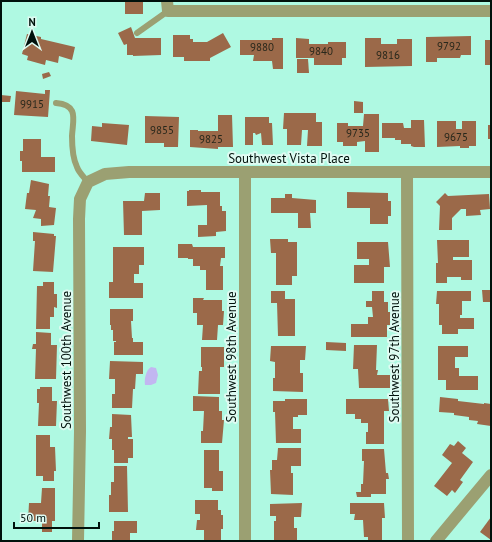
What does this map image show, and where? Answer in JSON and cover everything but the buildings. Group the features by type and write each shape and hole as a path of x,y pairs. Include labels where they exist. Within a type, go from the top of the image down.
{"street":[{"path":"168,6 491,11"},
{"name":"Southwest Vista Place","path":"88,182 105,174 129,172 491,172"},
{"name":"Southwest 98th Avenue","path":"245,172 245,541"},
{"name":"Southwest 97th Avenue","path":"407,172 408,541"},
{"name":"Southwest 100th Avenue","path":"78,541 80,431 79,219 80,199 88,182"},
{"path":"436,541 491,475"}],"lane":[{"path":"137,32 168,6"},
{"path":"56,103 67,105 73,112 73,142 76,166 80,174 88,182"}],"shaded area":[{"path":"151,367 156,368 158,375 156,383 145,385 146,375"}]}
